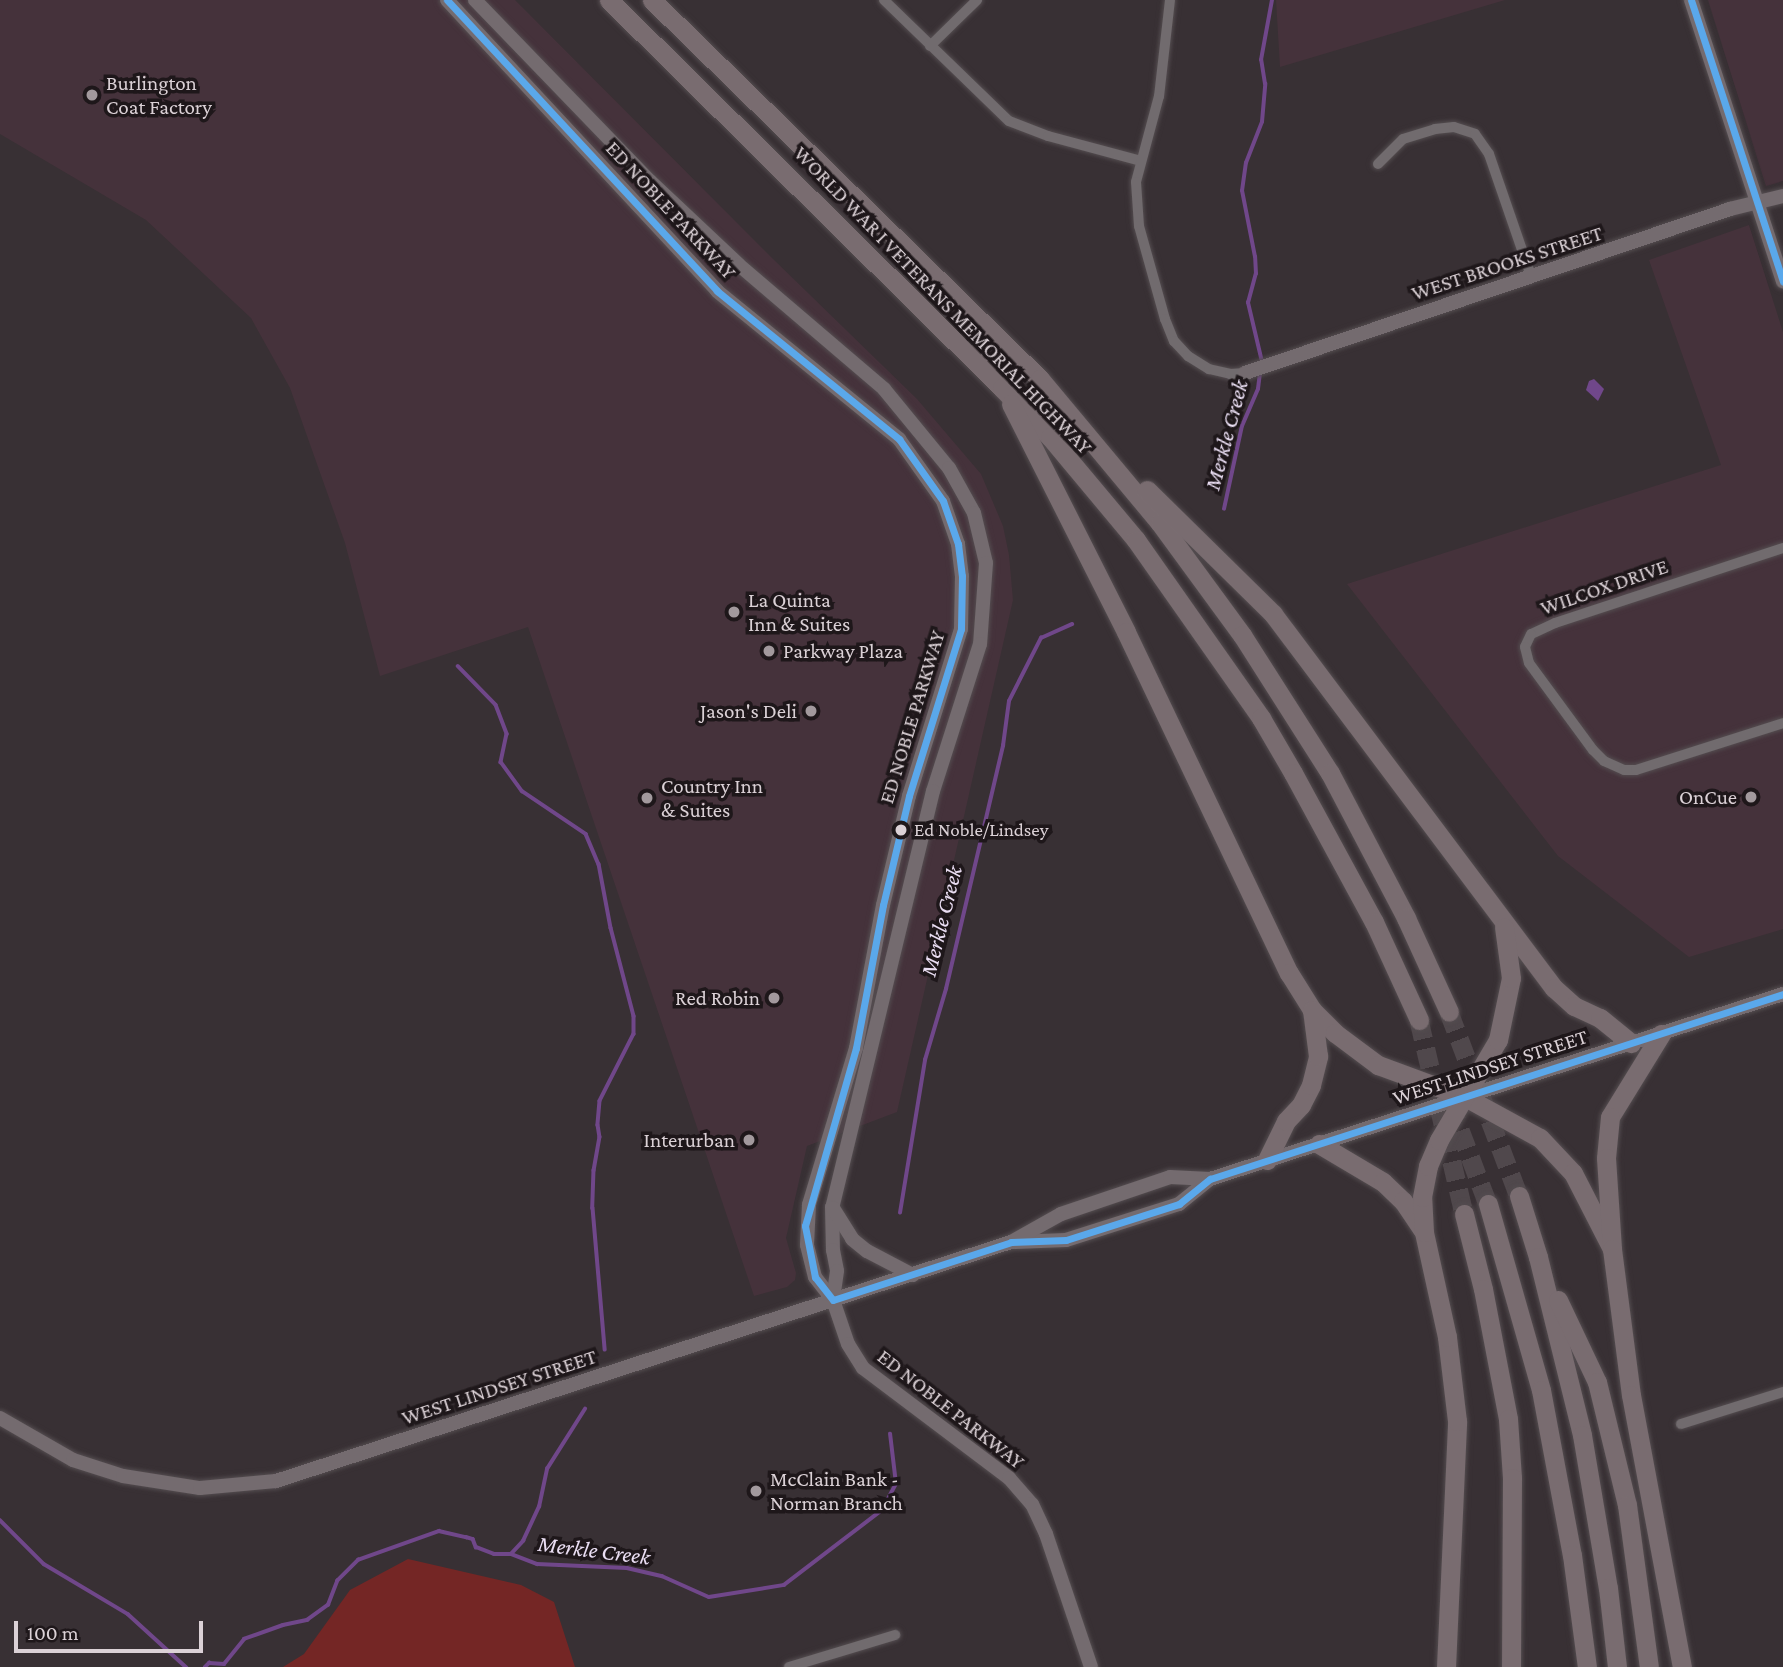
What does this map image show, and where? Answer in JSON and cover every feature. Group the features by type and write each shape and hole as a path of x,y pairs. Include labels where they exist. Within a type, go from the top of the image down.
{"highway":[{"name":"WORLD WAR I VETERANS MEMORIAL HIGHWAY","path":"609,0 762,148 1002,388 1050,438 1136,540 1261,718 1340,858 1419,1020"},
{"name":"WORLD WAR I VETERANS MEMORIAL HIGHWAY","path":"652,0 944,283 1072,416 1203,579 1282,695 1367,841 1449,1012"},
{"path":"1002,388 1126,632 1289,973 1312,1010 1335,1033 1378,1065 1465,1097 1521,1125 1556,1153 1587,1196 1612,1250"},
{"path":"1072,416 1273,614 1503,922 1564,999 1600,1018 1631,1043"},
{"path":"1446,1667 1457,1421 1447,1337 1424,1233 1422,1197 1428,1166 1498,1040 1509,998 1511,960 1503,922"},
{"path":"1267,1160 1286,1121 1301,1105 1311,1085 1318,1056 1312,1010"},
{"path":"1661,1034 1610,1117 1606,1158 1612,1250 1631,1395 1682,1667"},
{"path":"1319,1144 1382,1182 1402,1201 1424,1233"},
{"path":"1519,1196 1538,1257 1582,1435 1608,1588 1617,1667"},
{"path":"1489,1204 1541,1391 1572,1555 1587,1667"},
{"path":"1464,1213 1483,1289 1508,1419 1512,1478 1511,1667"},
{"path":"1538,1257 1597,1382 1627,1505 1649,1667"}],"main road":[{"name":"ED NOBLE PARKWAY","path":"447,0 717,292 899,439 943,501 958,544 962,576 961,629 909,796 883,905 856,1048 807,1214 806,1236 815,1277 833,1300 848,1344 863,1368 1009,1478 1032,1504 1091,1667"},
{"name":"ED NOBLE PARKWAY","path":"475,0 650,181 739,265 884,389 949,468 974,513 986,563 980,644 933,791 832,1207 832,1250 837,1271 833,1300"},
{"path":"1691,0 1783,281"},
{"name":"WEST BROOKS STREET","path":"1245,373 1531,276 1757,202 1783,196"},
{"name":"WEST LINDSEY STREET","path":"1011,1242 1066,1240 1179,1204 1210,1179 1783,994"},
{"name":"WEST LINDSEY STREET","path":"0,1418 73,1460 123,1476 200,1488 276,1481 1011,1242 1061,1214 1170,1177 1210,1179"},
{"path":"832,1207 852,1239 867,1251 913,1275"}],"street":[{"path":"884,0 1009,121 1048,136 1141,161"},
{"path":"930,46 977,0"},
{"path":"1170,0 1160,96 1135,189 1137,217 1169,330 1180,349 1197,363 1222,373 1245,373"},
{"path":"1378,164 1403,139 1435,129 1454,127 1475,134 1489,154 1531,276"},
{"name":"WILCOX DRIVE","path":"1783,548 1555,623 1531,635 1525,647 1529,663 1593,750 1618,769 1636,770 1783,723"},
{"path":"1681,1424 1783,1392"},
{"path":"789,1667 895,1635"}],"shaded area":[{"name":"Parkway Plaza","path":"0,0 515,0 917,399 981,474 1003,526 1013,600 897,1112 807,1146 786,1238 796,1273 795,1280 787,1287 754,1296 528,627 380,676 345,543 290,388 251,318 146,220 0,134"},
{"path":"1276,0 1505,0 1280,67"},
{"path":"1708,0 1783,0 1783,181 1766,186"},
{"path":"1749,225 1783,332 1783,929 1689,957 1558,856 1347,584 1721,465 1649,260"},
{"path":"1594,379 1604,389 1598,401 1586,390 1589,381"},
{"path":"408,1559 521,1585 554,1602 575,1667 283,1667 304,1654 350,1590"}],"waterway":[{"name":"Merkle Creek","path":"1262,362 1248,303 1256,274 1242,191 1246,163 1262,122 1265,84 1261,60 1272,0"},
{"name":"Merkle Creek","path":"1224,509 1242,426 1258,389 1260,373"},
{"name":"Merkle Creek","path":"900,1213 925,1060 946,989 1003,746 1009,701 1041,638 1072,624"},
{"path":"458,666 496,705 507,734 501,762 522,791 586,834 599,864 611,928 634,1016 634,1034 600,1101 600,1137 594,1170 593,1208 605,1349"},
{"path":"511,1554 523,1541 539,1507 547,1469 585,1409"},
{"name":"Merkle Creek","path":"205,1667 209,1663 224,1664 244,1639 283,1625 307,1620 328,1605 337,1581 358,1560 439,1531 473,1539 476,1547 494,1554 511,1554 537,1564 627,1568 662,1576 709,1597 784,1585 882,1510 896,1484 890,1434"},
{"path":"0,1520 44,1564 128,1614 186,1667"}],"tunnel":[{"path":"1449,1012 1519,1196"},
{"path":"1419,1020 1464,1214"},
{"path":"1450,1103 1488,1204"}],"transit line":[{"path":"447,0 717,291 899,439 943,501 958,544 962,576 961,629 909,796 883,905 856,1048 805,1226 815,1277 833,1300 1011,1242 1066,1240 1179,1204 1210,1179 1783,994"},
{"path":"1691,0 1783,281"}],"place":[{"name":"Burlington Coat Factory","path":"92,95"},
{"name":"La Quinta Inn & Suites","path":"734,612"},
{"name":"Parkway Plaza","path":"769,651"},
{"name":"Jason's Deli","path":"811,711"},
{"name":"OnCue","path":"1751,797"},
{"name":"Country Inn & Suites","path":"647,798"},
{"name":"Ed Noble/Lindsey","path":"901,830"},
{"name":"Red Robin","path":"774,998"},
{"name":"Interurban","path":"749,1140"},
{"name":"McClain Bank - Norman Branch","path":"756,1491"}]}
